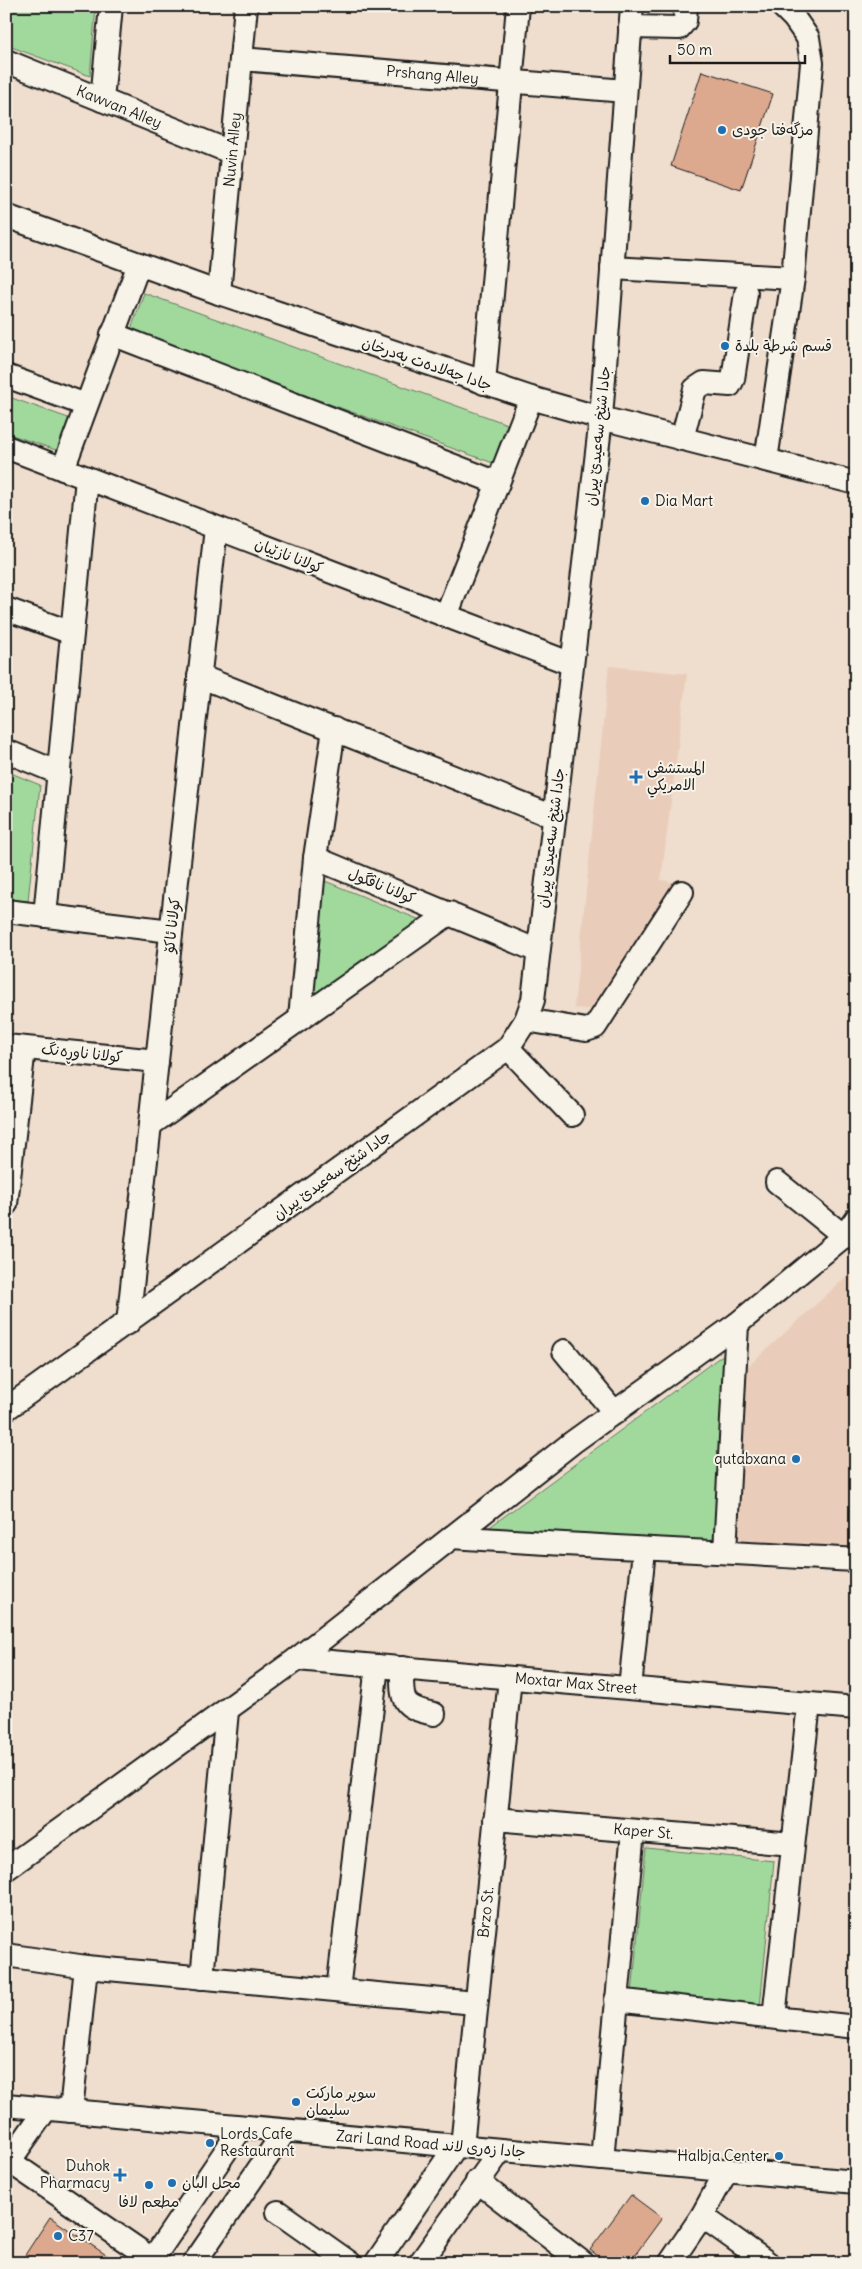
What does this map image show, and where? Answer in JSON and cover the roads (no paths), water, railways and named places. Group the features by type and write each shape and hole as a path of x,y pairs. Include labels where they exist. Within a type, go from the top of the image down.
{"street":[{"path":"102,100 111,6"},
{"name":"Nuvin Alley","path":"218,293 246,6"},
{"path":"484,383 518,6"},
{"path":"631,17 680,28 685,21 686,6"},
{"path":"766,460 793,278 812,63 808,38 794,18 782,6"},
{"name":"جادا شێخ سەعیدێ پیران","path":"6,1410 508,1048 526,1020 533,1000 601,418 631,17"},
{"name":"Prshang Alley","path":"242,59 625,91"},
{"name":"Kawvan Alley","path":"6,61 233,154"},
{"name":"جادا جەلادەت بەدرخان","path":"6,216 218,293 531,398 601,418 856,483"},
{"path":"63,469 139,264"},
{"path":"612,268 793,278"},
{"path":"682,439 695,389 704,383 730,385 734,379 746,293"},
{"path":"112,334 498,483"},
{"path":"6,376 86,406"},
{"path":"446,616 531,398"},
{"name":"کولانا نازێیان","path":"6,447 572,664"},
{"path":"45,916 87,478"},
{"name":"کولانا ئاکۆ","path":"128,1323 216,528"},
{"path":"6,609 72,633"},
{"path":"200,676 554,817"},
{"path":"300,1018 315,858 334,729"},
{"path":"6,751 59,773"},
{"name":"کولانا ناڤگول","path":"315,858 538,951"},
{"path":"526,1020 586,1030 596,1027 682,892"},
{"path":"6,911 171,930"},
{"path":"150,1124 450,913"},
{"path":"6,1070 15,1047"},
{"path":"6,1204 15,1047"},
{"name":"کولانا ناوڕەنگ","path":"15,1047 157,1061"},
{"path":"508,1048 572,1115"},
{"path":"6,1869 297,1659 614,1413 738,1324 852,1231 777,1182"},
{"path":"725,1552 738,1324"},
{"path":"564,1351 614,1413"},
{"path":"452,1537 644,1550 725,1552 856,1560"},
{"path":"630,1688 644,1550"},
{"name":"Moxtar Max Street","path":"297,1659 856,1708"},
{"path":"338,1990 377,1666"},
{"path":"402,1668 402,1693 408,1703 414,1710 434,1714"},
{"name":"Brzo St.","path":"459,2146 510,1678"},
{"path":"774,2018 809,1704"},
{"path":"202,1978 226,1711"},
{"name":"Kaper St.","path":"495,1819 792,1844"},
{"path":"602,2159 633,1831"},
{"path":"6,1955 86,1967 475,2003"},
{"path":"71,2111 86,1967"},
{"path":"616,2000 856,2027"},
{"name":"Zari Land Road جادا زەری لاند","path":"6,2105 856,2182"},
{"path":"46,2109 8,2164 151,2261 242,2127"},
{"path":"194,2263 285,2131"},
{"path":"376,2263 459,2146"},
{"path":"420,2263 501,2150"},
{"path":"670,2263 702,2216 727,2170"},
{"path":"477,2181 582,2263"},
{"path":"202,2186 233,2207"},
{"path":"278,2212 350,2263"},
{"path":"702,2216 768,2263"}],"place":[{"name":"مزگەفتا جودی","path":"722,130"},
{"name":"قسم شرطة بلدة","path":"725,346"},
{"name":"Dia Mart","path":"645,501"},
{"name":"المستشفى الامريكي","path":"636,777"},
{"name":"qutabxana","path":"796,1459"},
{"name":"سوپر ماركت سليمان","path":"296,2102"},
{"name":"Lords Cafe Restaurant","path":"210,2143"},
{"name":"Halbja Center","path":"779,2156"},
{"name":"Duhok Pharmacy","path":"120,2175"},
{"name":"محل البان","path":"172,2183"},
{"name":"مطعم لافا","path":"149,2185"},
{"name":"C37","path":"58,2236"}]}
